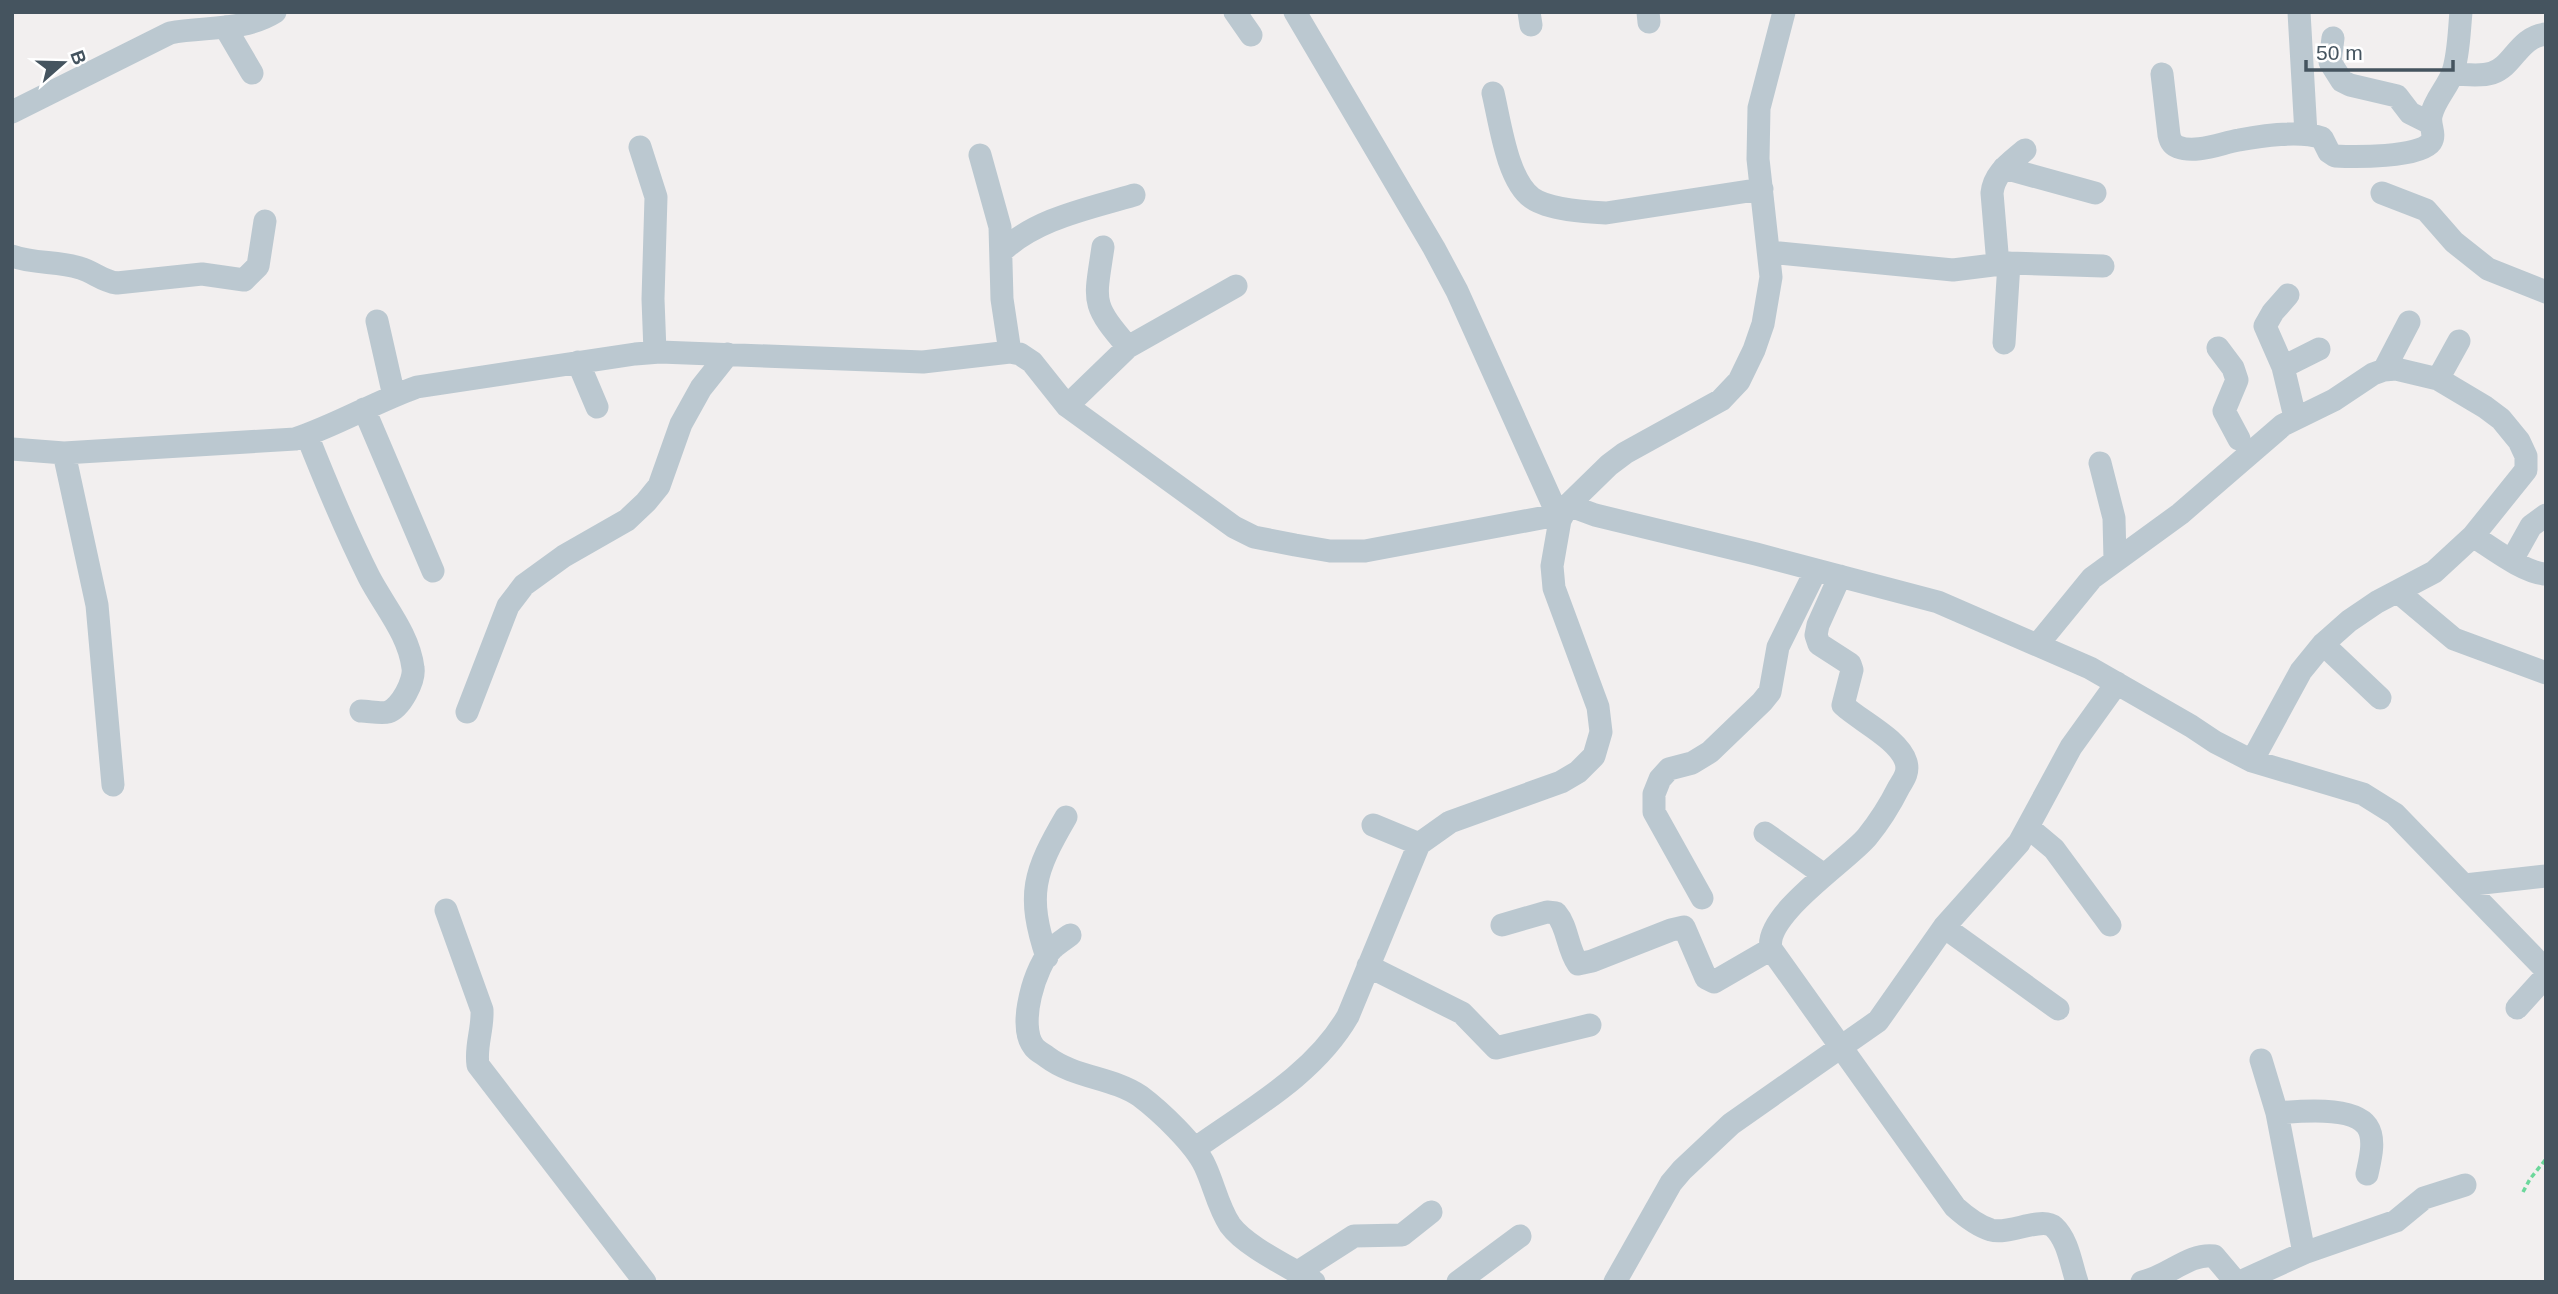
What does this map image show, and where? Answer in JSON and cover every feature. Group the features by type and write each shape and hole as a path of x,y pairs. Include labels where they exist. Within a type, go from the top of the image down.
{"street":[{"path":"12,112 170,33 254,23 275,12"},
{"path":"1235,12 1251,35"},
{"path":"1295,12 1457,291 1561,513"},
{"path":"1196,1148 1295,1077 1316,1059 1339,1031 1419,844 1450,822 1561,782 1578,772 1594,756 1601,732 1598,707 1555,588 1552,556 1561,513 1617,459 1721,400 1738,381 1754,350 1763,324 1771,277 1757,146 1759,108 1784,12"},
{"path":"2299,12 2306,134"},
{"path":"2162,74 2169,135 2171,142 2177,147 2207,148 2258,137 2306,134 2322,138 2329,152 2335,156 2409,153 2423,149 2431,142 2431,113 2452,74 2460,12"},
{"path":"225,27 252,73"},
{"path":"2452,74 2492,73 2527,40 2546,34"},
{"path":"2333,38 2330,62 2342,80 2350,85 2397,96 2410,113 2430,123"},
{"path":"1493,93 1507,153 1521,187 1533,199 1580,212 1606,214 1762,190"},
{"path":"640,147 656,197 653,299 655,352"},
{"path":"2004,343 2003,264 1992,193 1993,182 2004,168 2025,150"},
{"path":"980,155 997,210 1002,299 1010,352"},
{"path":"2004,168 2095,193"},
{"path":"2382,193 2426,210 2454,242 2488,269 2546,292"},
{"path":"1001,252 1014,240 1047,222 1134,194"},
{"path":"12,256 84,269 104,281 117,283 202,274 244,279 258,266 265,221"},
{"path":"1103,247 1096,289 1097,302 1105,320 1128,347"},
{"path":"1769,252 1953,270 2003,264 2103,266"},
{"path":"1067,406 1128,347 1236,286"},
{"path":"2288,295 2273,312 2266,326 2283,367 2295,417"},
{"path":"377,321 394,396"},
{"path":"2384,370 2409,322"},
{"path":"2438,379 2459,341"},
{"path":"2218,348 2235,373 2235,388 2224,411 2245,447"},
{"path":"2283,367 2319,349"},
{"path":"12,449 64,453 295,439 394,396 438,382 655,352 923,362 1010,352 1020,354 1032,362 1067,406 1234,527 1255,537 1330,551 1365,551 1561,513 1595,515 1938,602 2038,644 2117,683 2252,761 2327,781 2379,802 2395,814 2541,960"},
{"path":"467,712 508,607 524,585 564,556 627,520 646,502 659,486 681,424 701,388 728,354"},
{"path":"578,362 597,407"},
{"path":"2038,644 2092,578 2180,514 2245,447 2384,370 2396,369 2438,379 2501,419 2519,441 2526,456 2526,470 2473,536 2434,572 2349,621 2323,644 2301,671 2252,761"},
{"path":"364,409 433,571"},
{"path":"307,435 370,579 409,651 414,671 398,705 388,712 361,711"},
{"path":"64,453 97,606 113,785"},
{"path":"2100,463 2114,518 2115,560"},
{"path":"2512,560 2531,526 2546,515"},
{"path":"2473,536 2537,574 2546,574"},
{"path":"1702,898 1654,811 1654,793 1660,779 1669,769 1692,763 1710,752 1770,692 1778,648 1816,570"},
{"path":"1840,576 1818,625 1816,635 1819,644 1850,664 1852,670 1843,705 1898,747 1906,762 1907,772 1888,810 1866,839 1792,905 1774,931 1771,949 1955,1207 1969,1219 1992,1230 2012,1230 2048,1223 2055,1228 2065,1244 2077,1282"},
{"path":"2398,592 2454,639 2546,673"},
{"path":"2323,644 2380,698"},
{"path":"1615,1282 1671,1183 1682,1170 1731,1124 1878,1021 1944,927 2019,843 2071,747 2117,683"},
{"path":"1047,957 1037,927 1034,897 1037,875 1045,853 1066,817"},
{"path":"1373,825 1419,844"},
{"path":"2029,828 2054,849 2110,925"},
{"path":"1765,833 1824,876"},
{"path":"2465,885 2546,876"},
{"path":"446,910 482,1010 483,1024 476,1050 478,1065 645,1282"},
{"path":"1502,925 1547,912 1556,913 1562,920 1578,964 1671,930 1684,928 1706,978 1714,982 1771,949"},
{"path":"1944,927 2058,1009"},
{"path":"1070,935 1051,949 1035,982 1026,1013 1027,1031 1034,1047 1059,1066 1125,1087 1141,1097 1196,1148 1206,1167 1220,1207 1232,1227 1250,1242 1306,1277 1354,1236 1402,1235 1431,1212"},
{"path":"1368,966 1462,1013 1496,1048 1590,1025"},
{"path":"2517,1008 2546,976"},
{"path":"2261,1060 2277,1113 2304,1253"},
{"path":"2277,1113 2308,1110 2330,1112 2365,1123 2372,1144 2367,1174"},
{"path":"2142,1282 2164,1275 2204,1255 2214,1256 2238,1282 2304,1253 2396,1221 2424,1198 2465,1185"},
{"path":"1458,1282 1520,1236"}],"path":[{"path":"2523,1192 2546,1159"}]}
